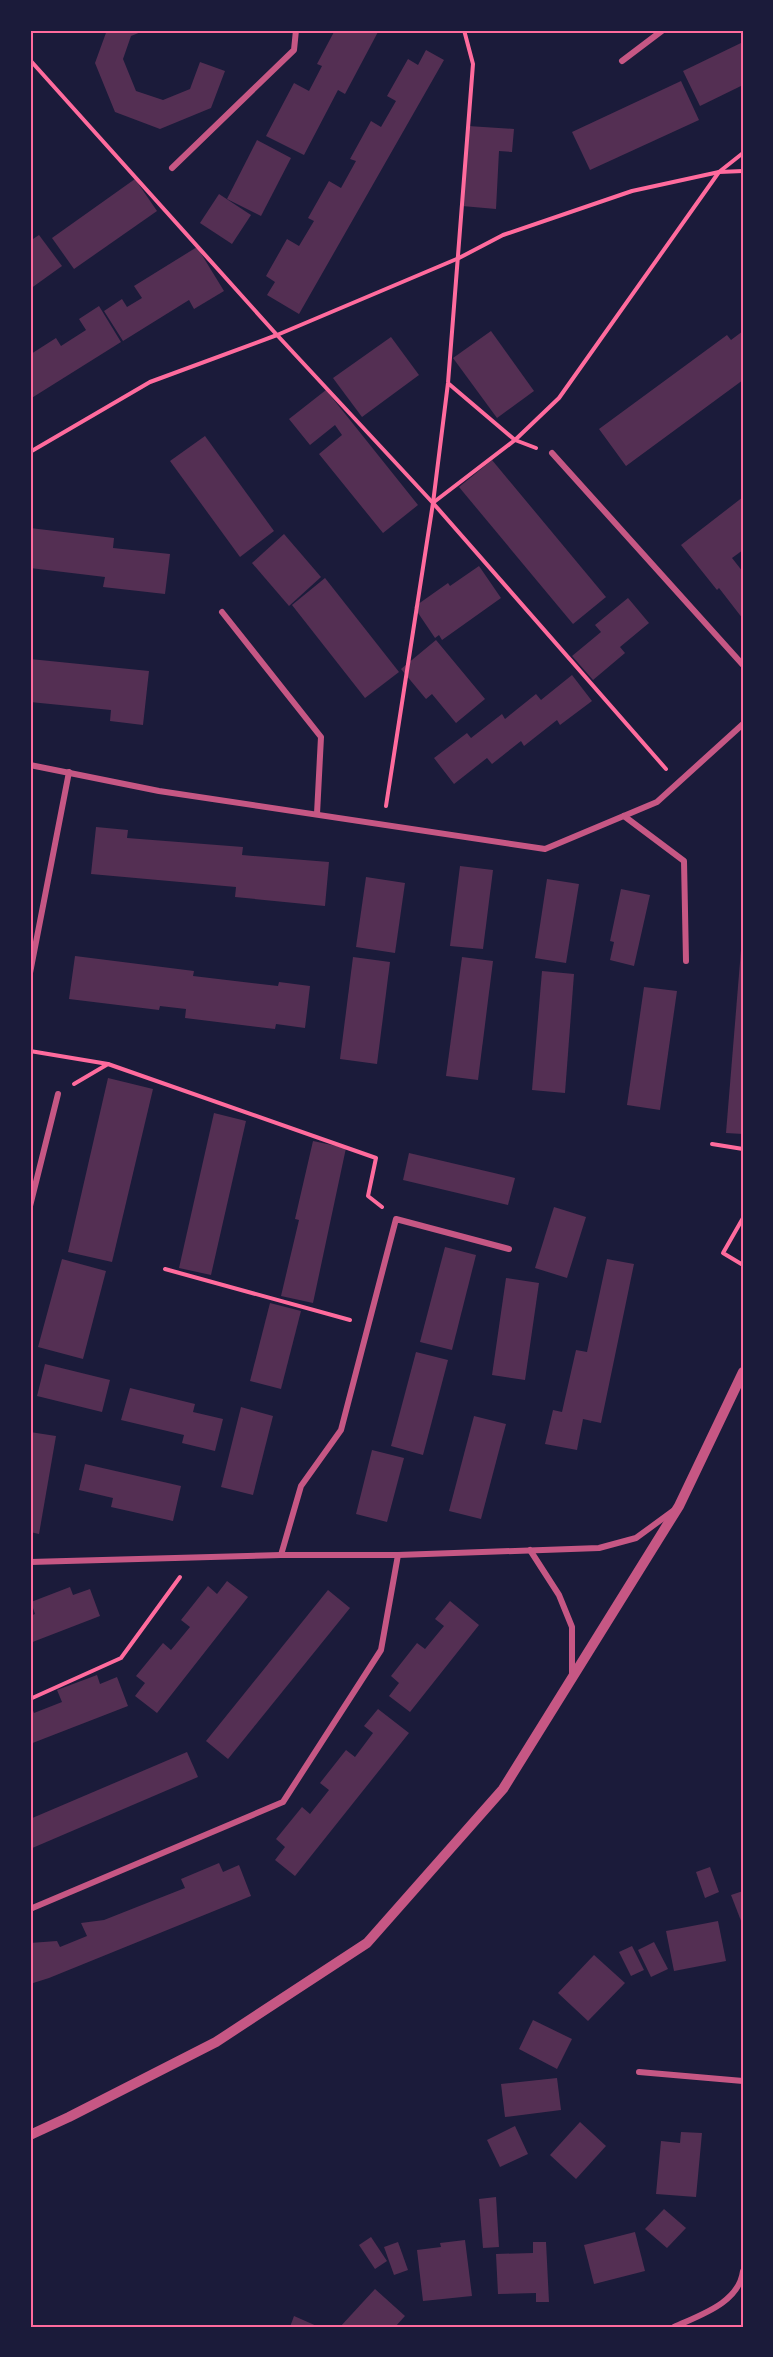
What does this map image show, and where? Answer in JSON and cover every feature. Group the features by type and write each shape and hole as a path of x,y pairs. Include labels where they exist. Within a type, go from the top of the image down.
{"street":[{"path":"172,168 294,50 296,30"},
{"path":"622,61 663,30"},
{"path":"552,453 743,665"},
{"path":"222,612 321,737 317,814"},
{"path":"30,765 159,791 545,849 657,802 743,724"},
{"path":"30,973 69,772"},
{"path":"624,816 684,861 686,961"},
{"path":"30,1206 58,1094"},
{"path":"281,1555 301,1486 341,1430 396,1219 509,1249"},
{"path":"30,2134 69,2117 216,2042 367,1943 503,1789 679,1506 743,1372"},
{"path":"30,1562 281,1555 398,1555 599,1548 636,1538 679,1506"},
{"path":"530,1550 560,1595 572,1627 572,1679"},
{"path":"30,1908 283,1802 381,1650 398,1555"},
{"path":"639,2072 743,2081"},
{"path":"674,2327 718,2307 742,2284 743,2271"}],"path":[{"path":"383,825 433,503 448,383 473,64 464,30"},
{"path":"30,60 277,335 433,503 678,783"},
{"path":"433,503 514,440 559,398 719,172 743,153"},
{"path":"30,452 150,382 277,335 459,258 503,235 632,190 719,172 743,171"},
{"path":"448,383 514,440 552,453"},
{"path":"30,1051 108,1064 376,1158 368,1196 396,1219"},
{"path":"58,1094 108,1064"},
{"path":"712,1144 743,1149"},
{"path":"743,1218 723,1253 743,1265"},
{"path":"165,1269 369,1325"},
{"path":"30,1699 121,1658 194,1558"}],"building":[{"path":"107,30 146,30 131,36 123,59 136,91 163,100 190,89 200,62 225,71 211,108 160,129 115,112 95,63"},
{"path":"335,30 379,30 345,94 338,90 304,155 266,136 294,83 309,91 322,66 317,64"},
{"path":"743,42 743,85 700,106 683,71"},
{"path":"426,50 444,60 299,314 267,295 275,282 266,276 287,239 299,246 314,221 308,218 329,181 341,188 356,161 350,159 371,121 381,127 396,101 387,96 408,59 418,65"},
{"path":"681,81 699,120 590,170 572,132"},
{"path":"468,126 514,129 512,152 499,151 496,209 462,206"},
{"path":"257,140 291,158 261,216 227,199"},
{"path":"135,179 157,211 74,269 52,238"},
{"path":"219,194 251,215 232,244 200,223"},
{"path":"39,235 62,266 30,289 30,241"},
{"path":"197,247 224,291 194,309 189,300 123,341 104,311 122,299 127,307 142,298 134,286"},
{"path":"99,306 121,342 30,399 31,354 56,338 61,346 86,330 79,319"},
{"path":"491,331 534,391 497,418 453,358"},
{"path":"743,331 743,380 626,466 599,429 727,335 731,340"},
{"path":"391,337 419,375 362,417 333,378"},
{"path":"326,390 418,505 383,533 319,454 342,435 335,425 310,445 289,419"},
{"path":"205,436 274,531 240,557 170,461"},
{"path":"492,460 606,597 573,624 459,487"},
{"path":"743,497 743,550 732,558 743,572 743,619 681,545"},
{"path":"30,528 114,538 113,548 170,554 165,594 103,587 105,577 30,568"},
{"path":"284,534 321,577 289,606 252,563"},
{"path":"479,566 501,598 442,640 439,635 435,638 414,607 448,583 450,586"},
{"path":"325,578 399,672 365,698 292,605"},
{"path":"628,598 649,623 620,647 625,653 593,680 572,656 601,632 595,625"},
{"path":"436,640 485,699 456,723 432,694 426,699 401,669"},
{"path":"30,659 149,671 143,725 110,721 111,710 30,702"},
{"path":"572,675 592,701 560,725 557,720 524,746 521,741 492,764 487,758 454,784 434,758 467,733 471,738 502,714 505,719 536,694 541,700"},
{"path":"96,827 128,830 127,838 243,847 242,855 329,862 325,906 235,897 236,887 91,874"},
{"path":"460,866 493,870 483,949 450,946"},
{"path":"366,877 405,883 395,953 356,947"},
{"path":"547,879 579,884 566,963 535,958"},
{"path":"621,889 650,895 634,966 610,960 614,942 610,941"},
{"path":"741,950 743,950 743,1134 726,1133"},
{"path":"75,956 194,971 193,976 278,986 279,982 310,986 305,1028 276,1024 275,1029 185,1018 186,1009 160,1006 159,1010 69,999"},
{"path":"353,957 390,962 377,1064 340,1059"},
{"path":"462,957 493,961 478,1080 446,1076"},
{"path":"542,971 574,974 565,1093 532,1090"},
{"path":"644,987 677,991 660,1110 627,1105"},
{"path":"108,1078 153,1089 112,1262 68,1252"},
{"path":"214,1113 246,1121 211,1275 179,1268"},
{"path":"313,1141 346,1148 313,1303 281,1296 299,1220 295,1219"},
{"path":"409,1153 515,1178 508,1205 403,1180"},
{"path":"554,1207 586,1217 567,1278 535,1268"},
{"path":"445,1247 476,1255 452,1350 420,1342"},
{"path":"62,1259 106,1271 83,1359 38,1347"},
{"path":"607,1259 634,1264 601,1423 583,1419 577,1450 545,1444 553,1410 562,1412 576,1350 587,1352"},
{"path":"506,1278 539,1283 525,1380 492,1375"},
{"path":"270,1303 301,1311 281,1389 250,1381"},
{"path":"416,1352 448,1360 423,1455 391,1446"},
{"path":"45,1364 110,1380 102,1412 37,1396"},
{"path":"130,1388 195,1404 193,1412 223,1419 215,1451 182,1443 184,1435 121,1420"},
{"path":"241,1407 273,1416 253,1495 221,1487"},
{"path":"474,1416 506,1424 481,1519 449,1511"},
{"path":"30,1432 56,1436 39,1534 30,1532"},
{"path":"372,1450 404,1458 387,1522 356,1514"},
{"path":"85,1464 181,1486 173,1521 111,1507 113,1498 79,1490"},
{"path":"227,1581 248,1597 157,1713 135,1696 145,1683 136,1676 163,1643 171,1650 190,1627 181,1620 208,1586 217,1594"},
{"path":"70,1587 73,1595 90,1589 100,1616 30,1643 30,1616 35,1614 31,1602"},
{"path":"328,1590 350,1608 228,1759 206,1741"},
{"path":"450,1601 479,1625 410,1712 389,1696 399,1683 391,1676 417,1643 425,1649 444,1626 435,1619"},
{"path":"97,1675 100,1684 117,1677 128,1706 30,1744 30,1703 34,1713 62,1702 57,1690"},
{"path":"378,1709 409,1733 295,1876 275,1860 285,1847 276,1839 302,1807 310,1814 329,1790 320,1783 346,1750 355,1757 373,1733 364,1726"},
{"path":"187,1752 198,1777 30,1849 30,1819"},
{"path":"219,1863 223,1872 239,1865 251,1896 30,1984 30,1943 57,1941 60,1947 87,1936 81,1923 104,1920 185,1888 181,1879"},
{"path":"710,1867 719,1892 705,1898 696,1872"},
{"path":"743,1891 743,1926 731,1895"},
{"path":"718,1921 726,1961 674,1971 666,1931"},
{"path":"654,1942 668,1969 651,1977 638,1950"},
{"path":"632,1946 644,1970 631,1976 619,1952"},
{"path":"594,1955 625,1983 588,2021 558,1993"},
{"path":"533,2020 572,2039 557,2069 519,2049"},
{"path":"557,2078 561,2110 505,2117 501,2084"},
{"path":"580,2122 606,2146 576,2179 550,2155"},
{"path":"515,2126 528,2154 500,2167 487,2140"},
{"path":"681,2132 702,2133 696,2197 656,2194 661,2141 680,2143"},
{"path":"496,2197 499,2247 483,2248 479,2199"},
{"path":"664,2209 686,2228 667,2248 645,2229"},
{"path":"635,2232 645,2271 594,2284 584,2245"},
{"path":"371,2237 387,2261 375,2269 359,2245"},
{"path":"465,2240 472,2296 423,2301 417,2250 441,2247 440,2243"},
{"path":"398,2242 408,2270 394,2275 384,2247"},
{"path":"533,2242 546,2242 549,2302 536,2302 536,2293 498,2294 496,2254 533,2253"},
{"path":"375,2289 405,2316 395,2327 340,2327"},
{"path":"294,2316 319,2327 290,2327"}]}
